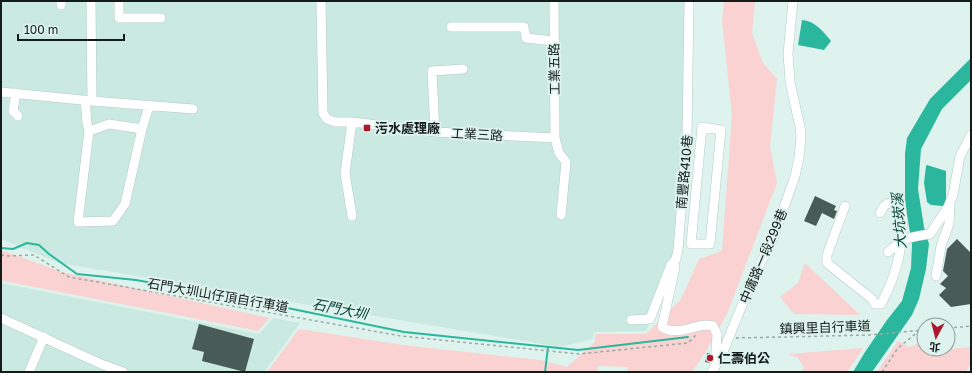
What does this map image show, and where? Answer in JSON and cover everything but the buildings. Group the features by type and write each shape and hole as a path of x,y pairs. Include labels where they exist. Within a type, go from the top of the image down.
{"street":[{"path":"91,1 87,124 89,131 78,222 113,221 125,204 142,129 149,106"},
{"path":"119,1 119,18 161,18"},
{"name":"工業三路","path":"321,1 324,113 327,119 335,122 352,122 435,132 555,138"},
{"name":"工業五路","path":"554,1 555,138 559,153 566,162 561,215"},
{"name":"南豐路410巷","path":"631,320 650,319 671,265 676,259 687,137 689,1"},
{"name":"中庸路一段299巷","path":"714,369 754,276 773,239 795,176 801,136 790,82 788,54 793,1"},
{"path":"451,27 524,27 526,38 554,41"},
{"path":"435,132 432,70 463,69"},
{"path":"1,92 88,101 193,109"},
{"path":"16,93 13,112 18,116"},
{"path":"352,122 345,173 352,216"},
{"path":"89,131 109,124 142,129"},
{"path":"702,127 721,130 710,244 691,244 694,215 702,127"},
{"path":"936,276 942,246 949,224 951,200 960,156 971,135"},
{"path":"845,206 827,255 827,263 872,299 876,304 881,304 886,295 905,239 901,206 892,200 884,206 880,213"},
{"path":"888,252 905,239 930,234 943,216 951,200"},
{"path":"680,214 694,215"},
{"path":"676,259 662,327 664,329 679,331 700,326"},
{"path":"1,318 44,338 99,368 123,372"},
{"name":"中庸路一段299巷","path":"700,326 711,325 717,334 714,369"},
{"path":"29,372 44,338"}],"path":[{"name":"石門大圳山仔頂自行車道","path":"1,255 34,256 69,277 300,319 401,336 563,353 579,354 688,343 699,331 700,326"},
{"path":"956,327 971,326"},
{"name":"鎮興里自行車道","path":"727,339 869,335 916,331"},
{"path":"882,372 898,348 916,334"}],"shaded area":[{"path":"1,1 690,1 690,118 683,252 646,331 594,332 593,339 560,347 59,263 1,239"},
{"path":"724,1 755,1 752,33 763,63 777,79 770,146 777,183 727,314 692,372 627,372 628,367 598,366 597,372 267,372 299,329 403,345 540,360 567,367 595,342 595,334 646,334 681,299 699,259 722,251 732,115 722,21"},
{"path":"802,20 815,24 831,41 824,50 798,45"},
{"path":"971,58 971,80 942,109 921,149 918,189 924,227 929,244 926,269 919,299 912,315 872,372 853,372 887,320 902,301 911,268 912,245 905,202 905,154 907,138 930,99"},
{"path":"927,165 946,171 946,202 943,206 931,205 927,202 924,183"},
{"path":"1,250 62,272 270,318 258,331 4,281 1,280"},
{"path":"805,263 860,315 794,314 780,297 798,283"},
{"path":"1,283 259,334 273,318 300,323 264,372 1,372"},
{"path":"898,341 909,347 916,344 916,357 956,357 956,348 971,347 971,362 966,372 877,372"},
{"path":"863,348 847,372 802,372 804,367 798,358 788,354"}],"waterway":[{"name":"石門大圳","path":"1,248 13,249 27,243 39,245 77,274 136,280 273,305 404,332 578,350 688,337"},
{"path":"545,372 548,347"}],"place":[{"name":"污水處理廠","path":"367,128"},
{"name":"仁壽伯公","path":"710,358"}],"water label":[{"name":"大坑崁溪","path":"899,221"}]}
